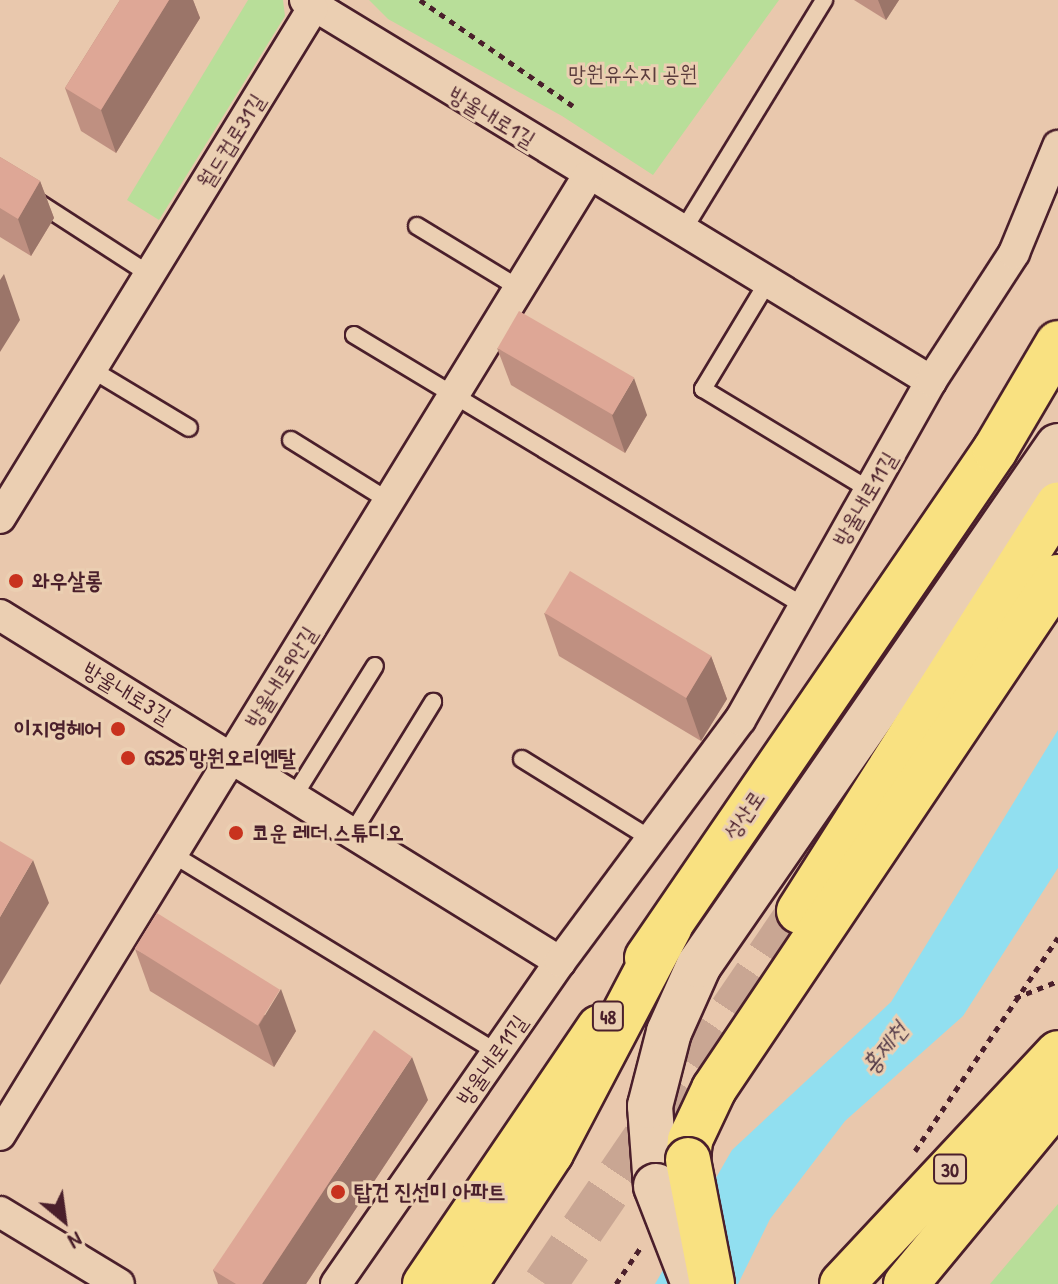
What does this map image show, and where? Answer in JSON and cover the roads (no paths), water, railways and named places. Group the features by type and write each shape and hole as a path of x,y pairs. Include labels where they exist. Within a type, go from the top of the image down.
{"main road":[{"name":"성산로","path":"425,1284 995,450 1058,343"},
{"path":"660,1284 658,1184 650,1106 669,1032 699,965 1058,446"},
{"path":"799,911 1058,504"},
{"path":"658,1184 690,1140 714,1089 1058,577"},
{"path":"712,1284 623,1120 628,1071 653,1002 790,747"},
{"path":"465,1284 551,1153 670,926"},
{"name":"30","path":"842,1284 1058,1053"},
{"name":"30","path":"906,1284 954,1231 1058,1100"},
{"path":"954,1231 1058,1136"},
{"path":"658,1184 694,1284"}],"street":[{"name":"방울내로1길","path":"309,4 588,176 931,381"},
{"name":"월드컵로31길","path":"0,518 309,4"},
{"name":"방울내로11길","path":"336,1284 560,962 740,720 931,381 1014,253 1058,146"},
{"name":"방울내로9안길","path":"0,1135 588,176"},
{"name":"방울내로3길","path":"0,615 560,962"},
{"path":"0,1212 119,1284"}],"lane":[{"path":"682,232 824,0"},
{"path":"13,187 149,274"},
{"path":"417,226 519,288"},
{"path":"767,283 703,389 870,490"},
{"path":"354,335 804,606"},
{"path":"91,369 189,428"},
{"path":"291,440 389,501"},
{"path":"294,796 375,666"},
{"path":"353,832 433,702"},
{"path":"522,759 651,839"},
{"path":"172,854 497,1052"}],"water":[{"name":"홍제천","path":"1058,730 1058,868 963,1016 845,1121 770,1219 738,1284 655,1284 732,1150 891,1002"}],"tunnel":[{"path":"545,1284 799,911"}],"place":[{"name":"와우살롱","path":"16,581"},
{"name":"이지영헤어","path":"118,729"},
{"name":"GS25 망원오리엔탈","path":"128,758"},
{"name":"코운 레더 스튜디오","path":"236,833"},
{"name":"탑건 진선미 아파트","path":"338,1192"}],"park label":[{"name":"망원유수지 공원","path":"633,74"}]}
